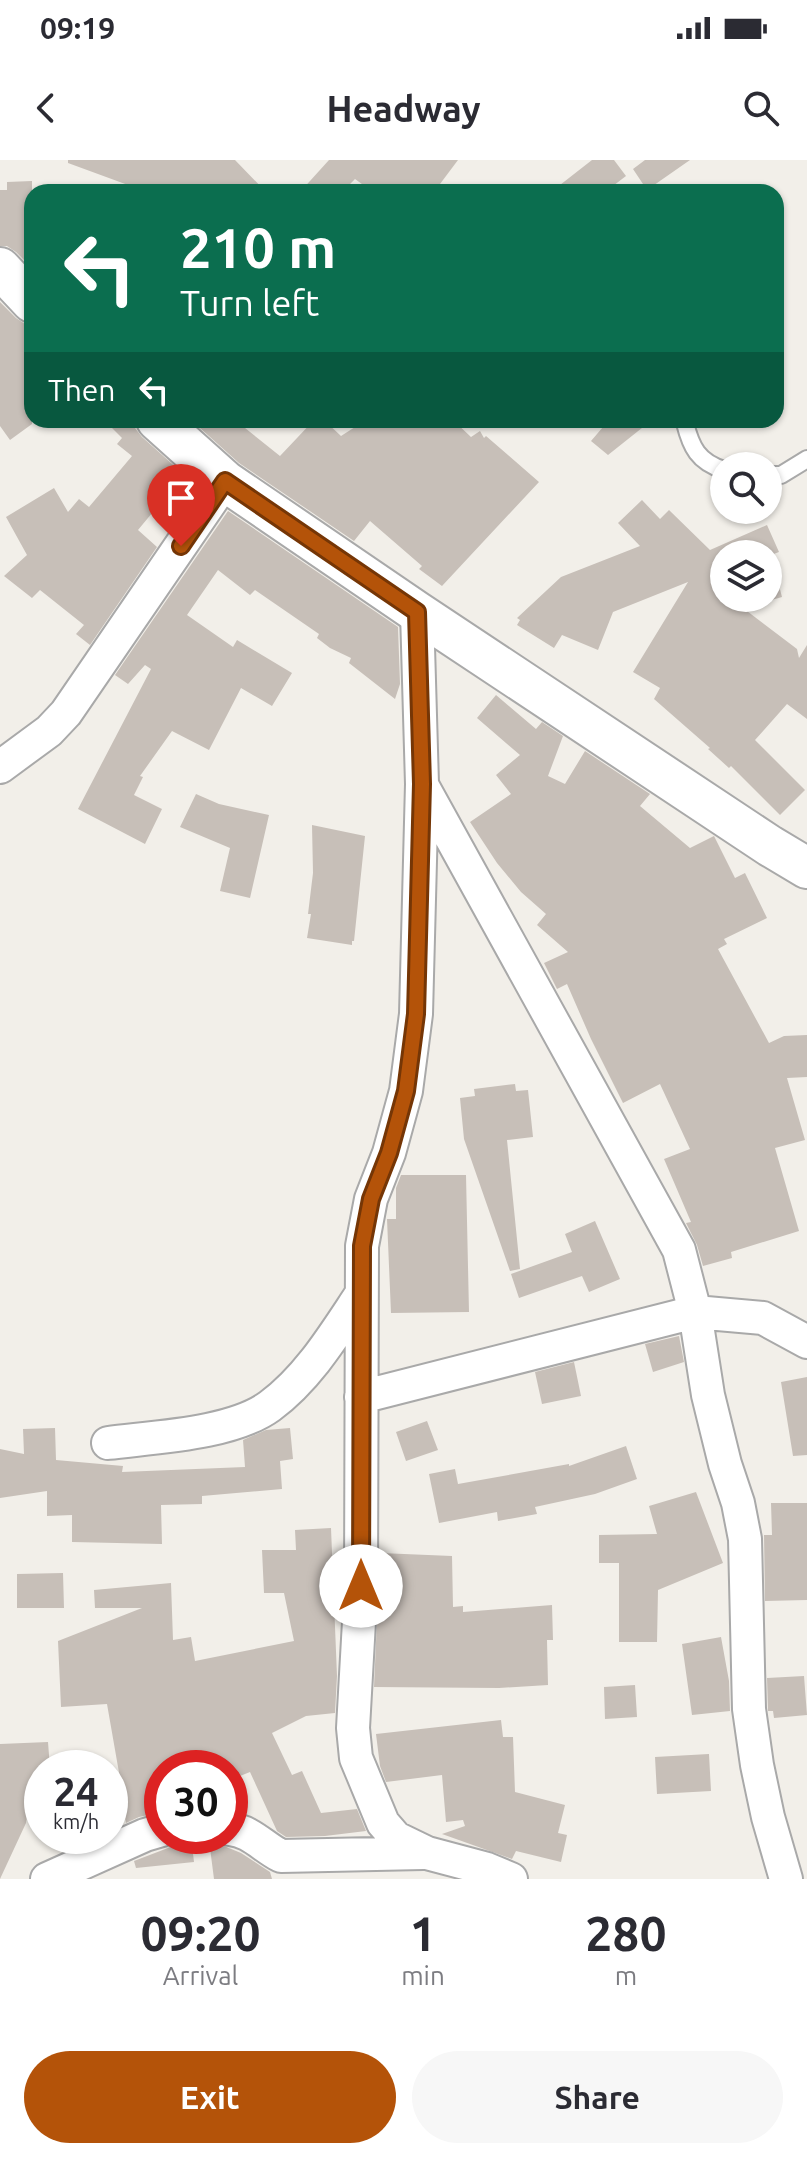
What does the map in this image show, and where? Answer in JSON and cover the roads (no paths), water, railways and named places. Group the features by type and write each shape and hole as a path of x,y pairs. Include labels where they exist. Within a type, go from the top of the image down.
{"street":[{"path":"0,268 24,294"},
{"path":"166,428 225,481 417,612 807,868"},
{"path":"0,767 49,731 66,713 225,481"},
{"path":"417,612 422,784 416,1014 406,1091 389,1153 371,1199 362,1246 361,1586 353,1728 356,1758 383,1823 396,1838 427,1853 487,1869 511,1879"},
{"path":"422,784 679,1250 695,1312 708,1395 745,1539 749,1709 768,1817 786,1879"},
{"path":"108,1443 206,1430 237,1422 268,1408 291,1388 322,1352 360,1296"},
{"path":"361,1397 695,1312 763,1318 807,1342"},
{"path":"248,1834 266,1849 281,1856 427,1853"},
{"path":"47,1879 144,1835"}],"lane":[{"path":"686,428 691,447 710,464"},
{"path":"782,474 807,459"}]}
